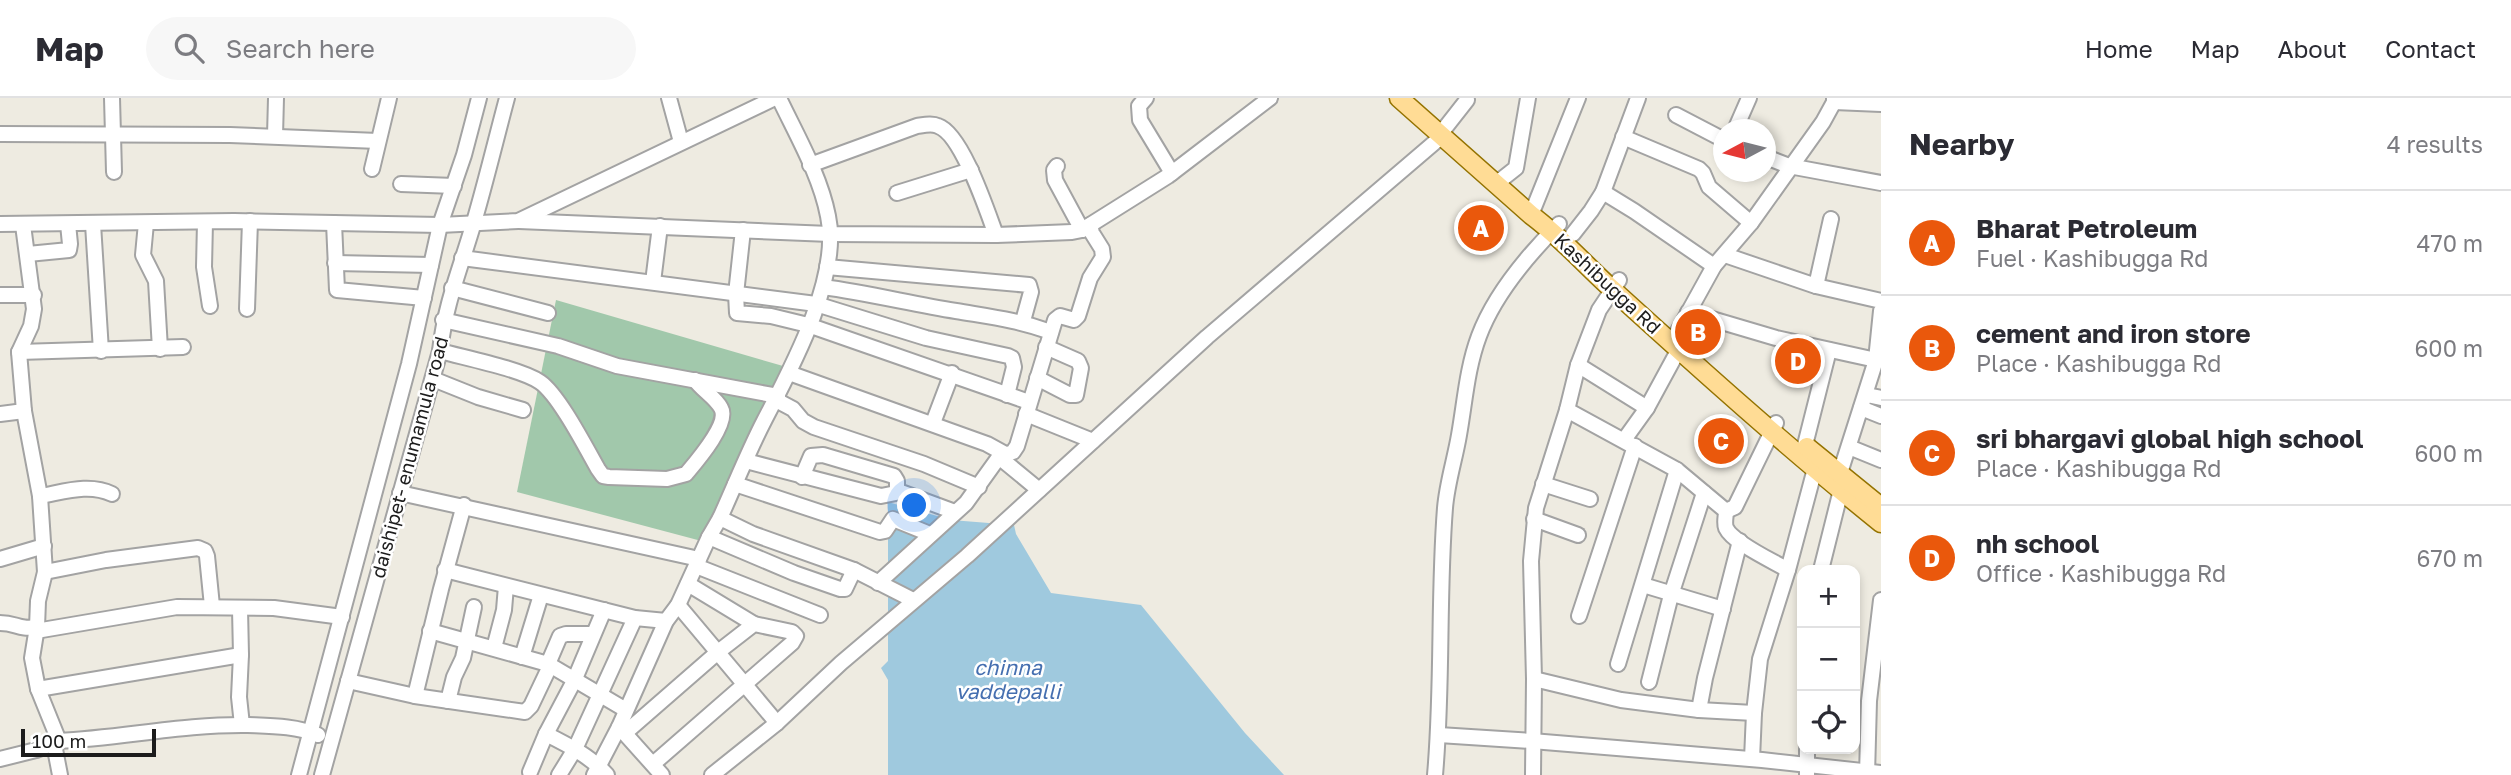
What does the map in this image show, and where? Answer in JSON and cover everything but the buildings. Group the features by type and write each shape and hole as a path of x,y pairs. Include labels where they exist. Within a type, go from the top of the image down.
{"main road":[{"name":"Kashibugga Rd","path":"1399,98 1501,180 1533,210 1561,229 1725,392 1813,456 1881,523"},
{"name":"Kashibugga Rd","path":"1411,98 1443,132"},
{"name":"Kashibugga Rd","path":"1774,427 1813,456"},
{"name":"Kashibugga Rd","path":"1840,482 1881,507"}],"street":[{"path":"112,98 114,172"},
{"path":"275,136 276,98"},
{"path":"372,169 389,98"},
{"path":"299,775 409,363 440,225 479,98"},
{"name":"daishipet- enumamula road","path":"323,775 433,379 440,351 443,320 473,224 507,98"},
{"path":"669,98 681,142"},
{"path":"518,221 777,98 810,165 829,217 830,234 823,287 789,373 678,605 666,621 625,710 622,730 600,772 575,749 546,734"},
{"path":"1146,98 1139,106 1140,120 1172,173"},
{"path":"1243,98 1252,112"},
{"path":"0,224 250,221 440,225 518,221 830,234 1063,233 1086,227 1172,173 1270,98"},
{"path":"1501,180 1516,168 1528,98"},
{"path":"1533,210 1578,98"},
{"path":"1435,775 1445,507 1468,372 1479,335 1490,312 1520,268 1603,192 1638,98"},
{"path":"1740,119 1749,98"},
{"path":"712,775 777,723 913,600 967,556 1207,337 1443,132 1467,100"},
{"path":"1579,616 1629,443 1688,312 1714,266 1751,223 1823,122 1834,100 1881,104"},
{"path":"1676,115 1713,134"},
{"path":"810,165 917,127 934,125 947,132 971,170 996,235"},
{"path":"0,134 275,136 377,141"},
{"path":"1623,137 1699,169 1709,187 1751,223"},
{"path":"1776,161 1790,166 1881,183"},
{"path":"878,583 967,503 1003,456 1013,452 1057,317 1065,316 1074,320 1078,316 1090,278 1103,257 1102,249 1055,180 1054,170 1057,166"},
{"path":"897,193 971,170"},
{"path":"401,184 453,186"},
{"path":"1603,192 1714,266"},
{"path":"1816,286 1831,219"},
{"path":"247,309 250,221"},
{"path":"205,222 204,267 210,306"},
{"path":"146,223 143,255 156,281 160,349"},
{"path":"334,223 338,291 424,298"},
{"path":"28,254 69,250 68,224"},
{"path":"93,224 101,351"},
{"path":"23,225 34,295 33,320 19,352 24,411 40,496 45,572 38,601 32,658 38,688 57,743 60,775"},
{"path":"653,282 660,226"},
{"path":"743,230 736,294 737,313 771,316 808,325 952,373 1007,395 1093,442"},
{"path":"1725,255 1816,286 1881,301"},
{"path":"462,258 816,304 926,338 1008,356 1012,358 1014,367 1007,395"},
{"path":"335,263 431,265"},
{"path":"827,267 1029,285 1031,292 1023,321"},
{"path":"1533,775 1531,561 1534,519 1578,365 1599,310 1616,285"},
{"path":"823,287 1023,321 1051,332"},
{"path":"452,288 548,313"},
{"path":"0,295 34,295"},
{"path":"1822,565 1849,447 1870,400 1881,311"},
{"path":"1688,312 1776,338 1876,360"},
{"path":"443,320 558,346 617,366 777,398 814,427 924,464 979,487"},
{"path":"19,352 183,347"},
{"path":"1037,378 1070,395 1076,394 1081,368 1078,360 1046,347"},
{"path":"1758,765 1754,713 1760,659 1788,570 1813,456 1829,350"},
{"path":"440,351 529,376 544,385 562,409 598,469 604,476 609,477 667,479 686,474 719,428 723,418 722,409 695,380"},
{"path":"1578,365 1647,408"},
{"path":"789,373 987,444 1039,490"},
{"path":"933,424 952,373"},
{"path":"433,379 478,397 523,410"},
{"path":"1870,400 1881,416"},
{"path":"1567,410 1677,470 1726,511"},
{"path":"0,414 24,411"},
{"path":"1726,511 1735,507 1774,427"},
{"path":"1849,447 1881,460"},
{"path":"802,477 811,456 823,455 894,476 897,491"},
{"path":"746,461 881,496 897,491 955,512"},
{"path":"1618,664 1677,470"},
{"path":"735,484 880,532 885,531 893,519 930,534"},
{"path":"1544,484 1590,499"},
{"path":"40,496 88,488 99,488 112,494"},
{"path":"400,492 697,562 820,615"},
{"path":"1649,682 1671,594 1704,493"},
{"path":"415,696 464,505"},
{"path":"1726,511 1726,527 1740,541 1788,570"},
{"path":"720,518 764,538 854,570 913,600"},
{"path":"1534,519 1578,535"},
{"path":"709,537 794,573 840,589 845,589 854,570"},
{"path":"1699,710 1740,541"},
{"path":"0,559 44,547"},
{"path":"45,572 106,560 198,548 205,551 207,556 212,606"},
{"path":"446,570 635,618 666,621"},
{"path":"622,730 657,770 744,685 792,643 796,636 784,629 754,624 688,584"},
{"path":"1643,585 1723,609"},
{"path":"494,648 504,610 506,586"},
{"path":"522,657 541,595"},
{"path":"1438,736 1532,741 1807,771 1872,773 1881,600"},
{"path":"678,605 777,723"},
{"path":"0,623 22,629 37,629 177,607 212,606 274,608 342,617"},
{"path":"448,701 454,677 463,659 474,607"},
{"path":"240,609 239,697 242,725"},
{"path":"530,772 546,734 574,681 604,610"},
{"path":"559,775 575,749 635,618"},
{"path":"622,730 754,624"},
{"path":"430,631 549,665 625,710"},
{"path":"348,681 415,696 525,712 529,710 560,636 593,634"},
{"path":"38,688 241,655"},
{"path":"1534,679 1621,700 1699,710 1754,713"},
{"path":"0,760 57,743 163,729 242,725 285,727 310,732 331,741"}],"green space":[{"path":"556,300 783,366 709,543 517,492"}],"water":[{"name":"chinna vaddepalli","path":"888,502 951,520 1014,525 1016,534 1051,593 1141,605 1245,733 1284,775 888,775 888,680 881,668 888,661"}],"place":[{"name":"Bharat Petroleum","path":"1481,228"},
{"name":"cement and iron store","path":"1698,332"},
{"name":"nh school","path":"1798,361"},
{"name":"sri bhargavi global high school","path":"1721,441"}]}
